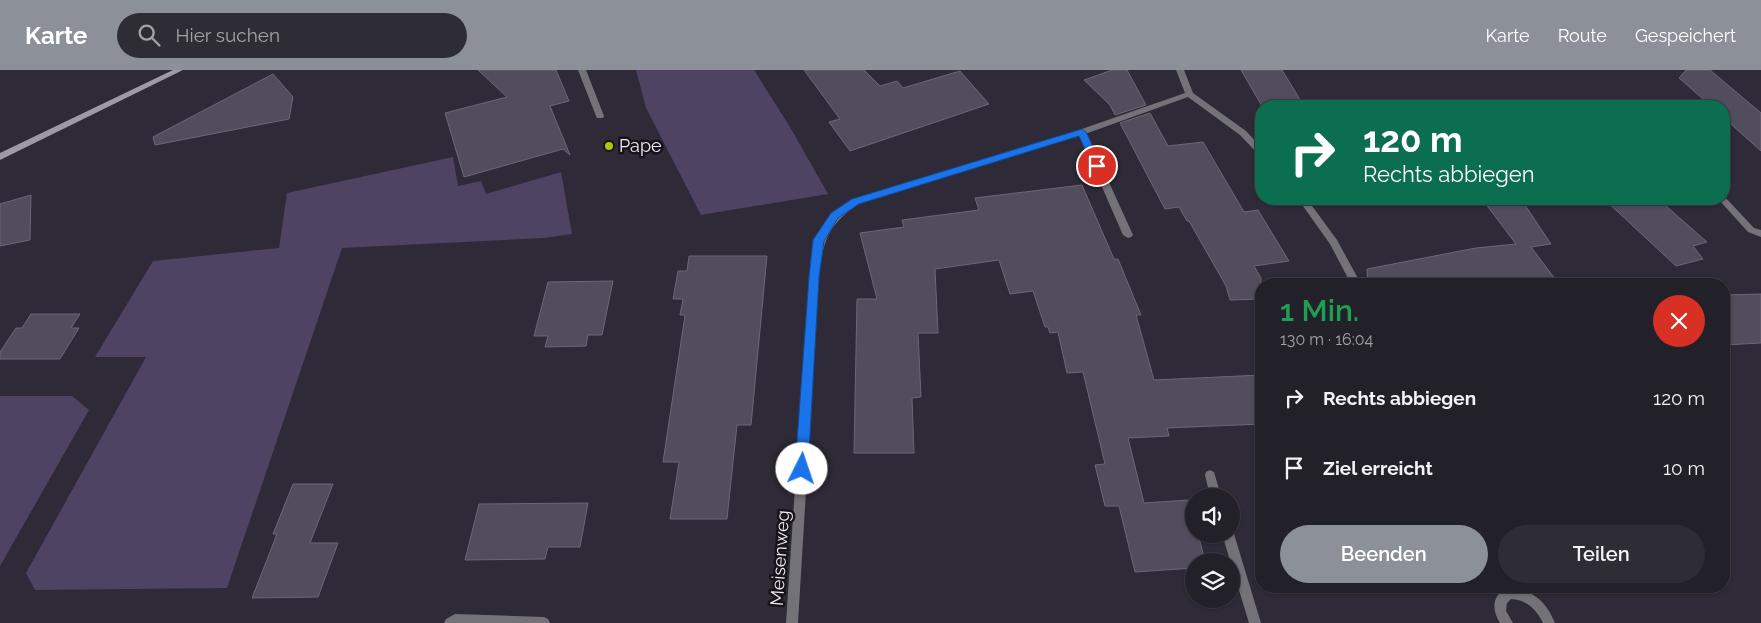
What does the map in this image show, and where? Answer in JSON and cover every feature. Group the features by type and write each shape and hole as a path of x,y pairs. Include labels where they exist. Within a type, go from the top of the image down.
{"main road":[{"path":"0,157 179,70"}],"street":[{"path":"582,70 600,116"},
{"path":"1180,70 1184,75 1189,94 1243,132 1255,145"},
{"name":"Meisenweg","path":"792,623 814,277 818,240 835,216 856,201 1082,132 1189,94"},
{"path":"1082,132 1128,235"},
{"path":"1306,205 1334,242 1353,278"},
{"path":"1728,205 1751,230 1761,234"},
{"path":"1210,475 1214,488"},
{"path":"1231,543 1255,623"},
{"path":"1507,623 1500,612 1501,600 1509,593"},
{"path":"1527,593 1541,605 1549,623"},
{"path":"450,623 455,620 544,623"}],"shaded area":[{"path":"636,70 754,70 790,127 828,194 701,215 646,108"},
{"path":"453,157 458,186 481,181 486,194 561,172 572,234 544,238 342,248 227,588 35,590 26,573 146,357 95,357 153,261 279,248 287,193"},
{"path":"0,396 72,396 89,410 0,566"}],"building":[{"path":"478,70 556,70 569,101 550,106 570,155 563,149 464,177 445,113 507,97"},
{"path":"804,70 864,70 880,86 897,81 903,88 960,71 989,104 850,151 829,122 840,119"},
{"path":"1112,70 1127,70 1146,105 1115,115 1110,105 1084,80"},
{"path":"1241,70 1282,70 1300,100 1258,100"},
{"path":"1686,70 1710,70 1761,113 1761,151 1730,123 1730,100 1704,100 1679,78"},
{"path":"273,74 293,97 289,119 155,145 153,137"},
{"path":"1150,113 1168,146 1203,142 1244,212 1258,210 1289,261 1254,266 1261,278 1255,278 1255,299 1230,300 1226,286 1179,207 1165,209 1120,123"},
{"path":"1082,185 1114,259 1118,259 1141,315 1136,315 1154,380 1255,375 1255,424 1167,428 1169,436 1128,438 1144,503 1185,500 1185,543 1200,543 1203,553 1185,553 1185,569 1135,572 1119,506 1105,506 1095,465 1105,464 1083,372 1067,373 1058,332 1050,333 1048,327 1045,327 1033,291 1010,294 999,260 935,269 938,333 918,333 921,397 912,398 914,453 854,453 857,299 877,299 860,233 904,227 902,220 979,210 975,198"},
{"path":"31,195 30,240 0,246 0,204"},
{"path":"1487,205 1525,205 1551,244 1531,247 1554,278 1368,278 1367,269 1476,248 1516,244"},
{"path":"1610,205 1665,205 1707,242 1693,246 1703,259 1676,266"},
{"path":"689,256 767,256 751,425 737,425 727,519 670,519 679,462 663,462 685,315 680,315 683,299 673,299 678,271 687,271"},
{"path":"613,281 602,335 588,335 586,346 545,347 548,336 534,336 548,282"},
{"path":"1761,294 1761,343 1730,345 1730,295"},
{"path":"31,314 80,314 71,328 79,328 60,359 0,359 0,352 16,328 22,328"},
{"path":"293,484 333,484 310,543 338,543 318,597 252,598 277,534 273,534"},
{"path":"588,503 580,547 548,547 545,559 465,560 479,504"}],"place":[{"name":"Pape","path":"609,146"}],"route":[{"path":"802,469 818,240 835,216 856,201 1082,132 1097,166"}]}
